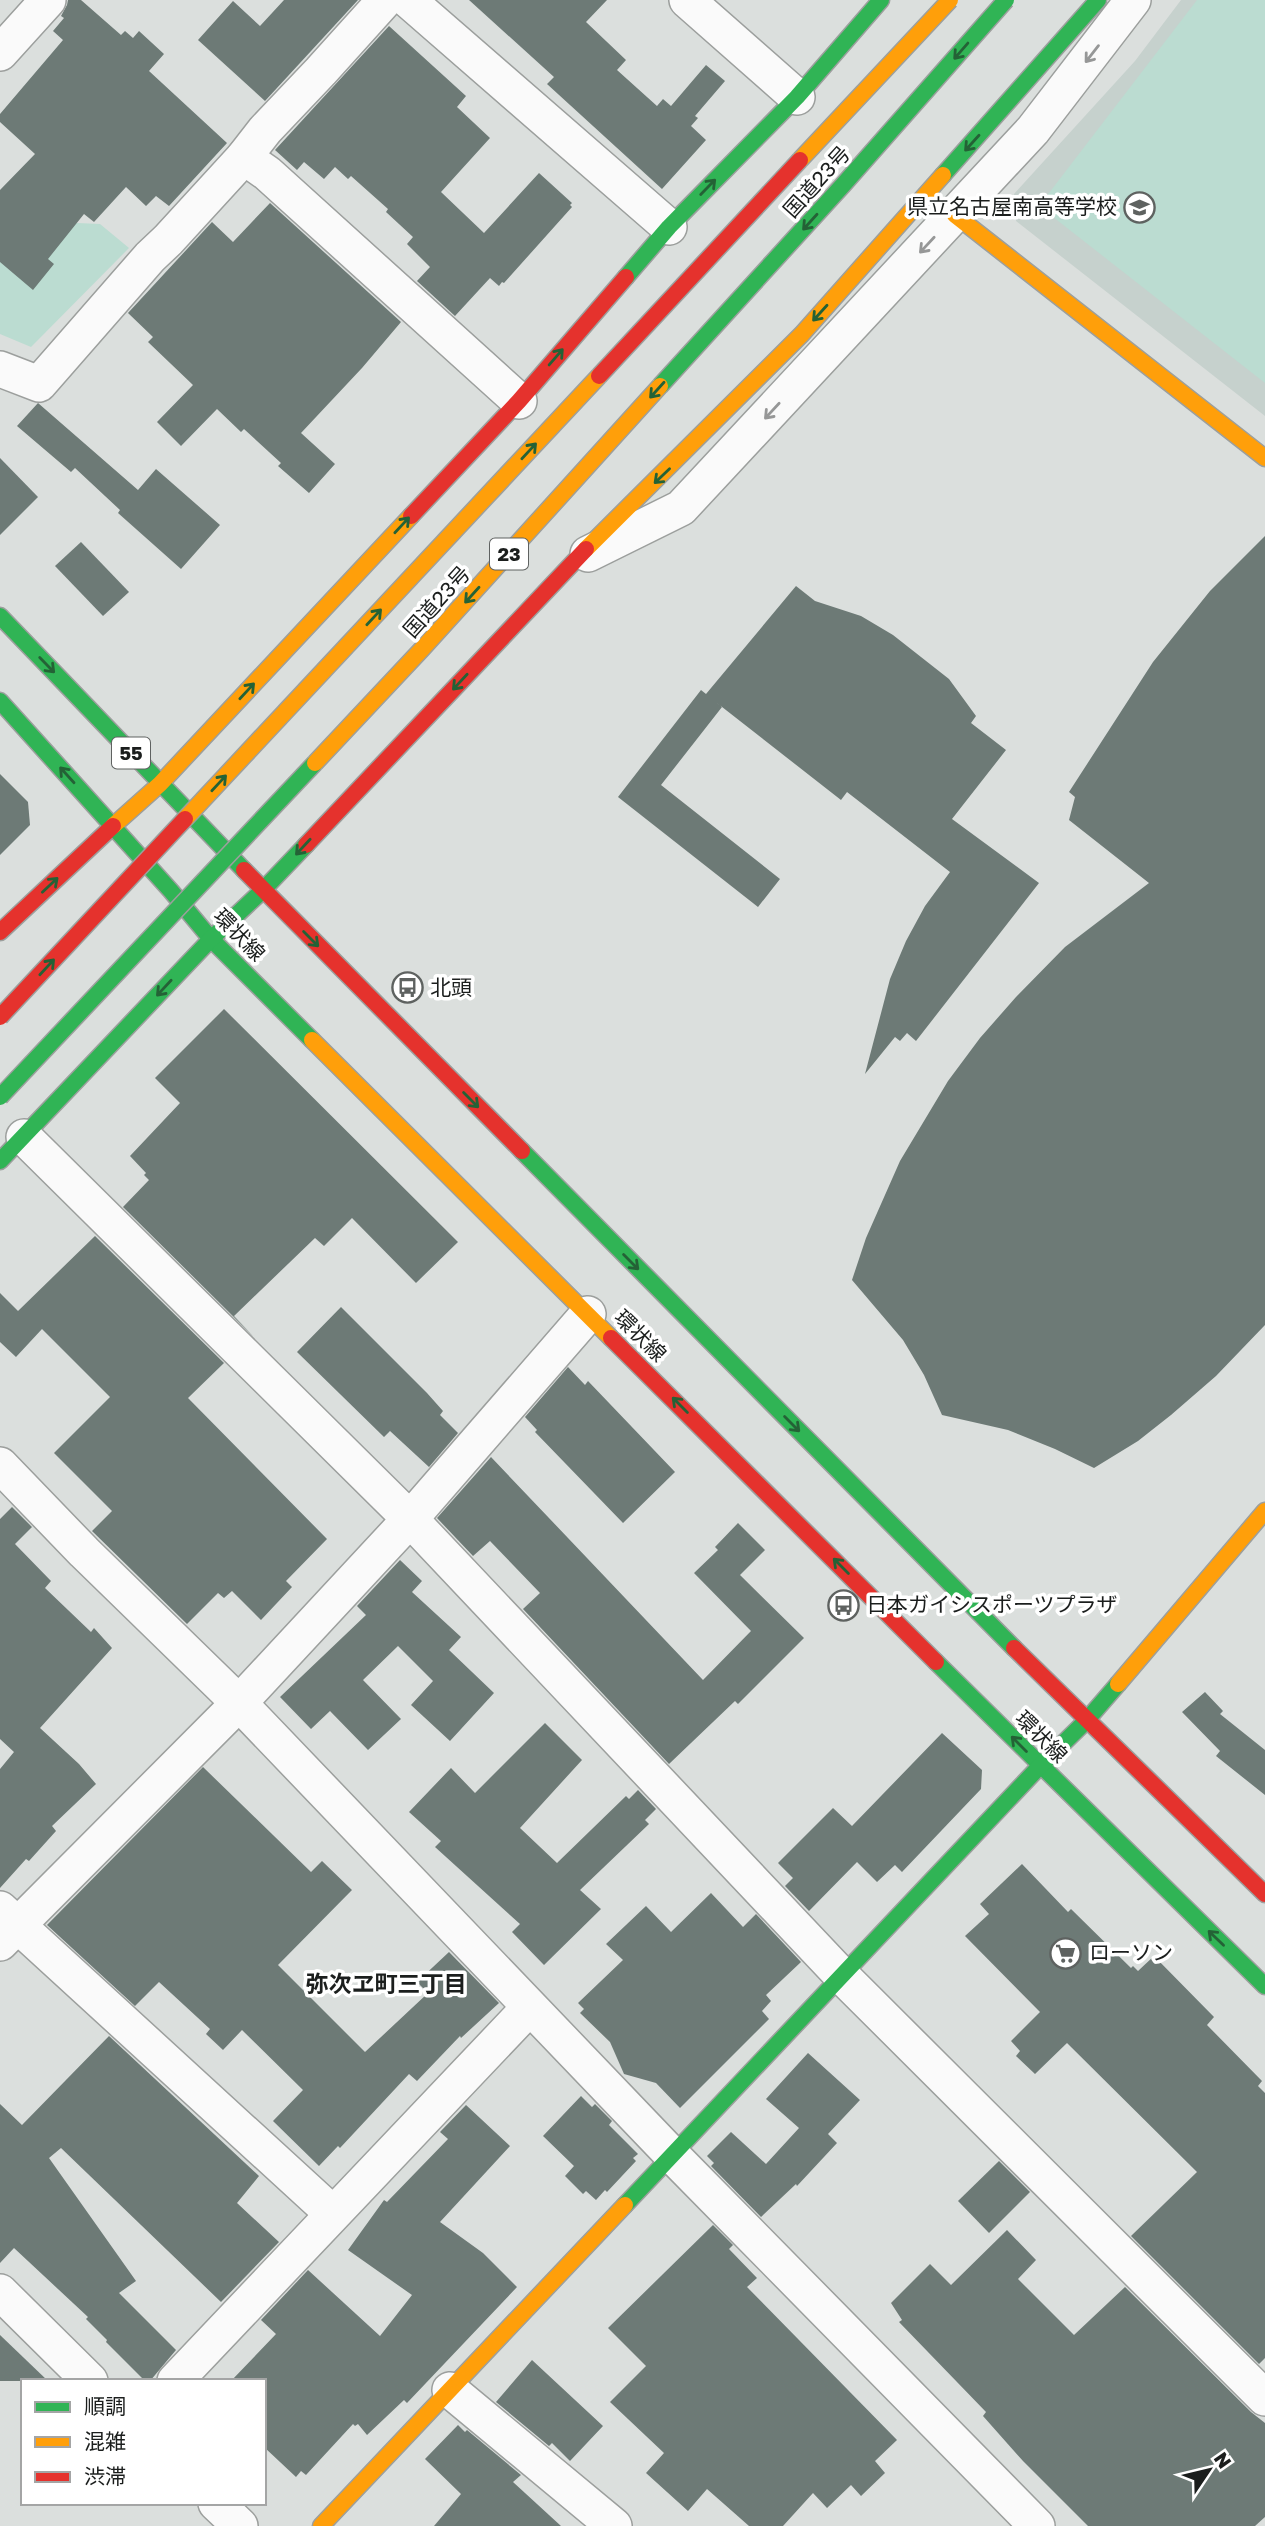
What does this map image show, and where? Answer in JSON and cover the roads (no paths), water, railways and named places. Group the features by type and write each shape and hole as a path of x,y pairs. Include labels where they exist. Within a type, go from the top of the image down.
{"main road":[{"path":"0,932 160,784 519,401 669,227 797,97 881,0"},
{"name":"国道23号","path":"0,1017 950,0"},
{"name":"国道23号","path":"0,1097 422,649 825,205 1006,0"},
{"path":"12,1149 211,939 263,890 574,561 802,334 1098,0"},
{"path":"955,215 1265,458"},
{"name":"環状線","path":"0,616 263,890 1086,1721 1265,1894"},
{"name":"環状線","path":"0,701 211,939 1262,1989"},
{"path":"321,2526 1086,1721 1265,1511"}],"street":[{"path":"3,46 48,0"},
{"path":"0,369 38,384 384,0"},
{"path":"408,0 669,227"},
{"path":"687,0 797,97"},
{"path":"574,561 681,508 1032,131 1133,0"},
{"path":"244,156 267,173 519,401"},
{"path":"12,1149 410,1519 842,1976 1265,2398"},
{"path":"332,2213 6,1926 239,1703 410,1519 588,1314"},
{"path":"0,1465 84,1552 239,1703 529,2008 1037,2526"},
{"path":"177,2379 529,2008"},
{"path":"0,2292 88,2379"},
{"path":"450,2390 614,2526"},
{"path":"218,2505 240,2526"}],"place":[{"name":"県立名古屋南高等学校","path":"1140,207"},
{"name":"北頭","path":"407,988"},
{"name":"日本ガイシスポーツプラザ","path":"843,1605"},
{"name":"ローソン","path":"1066,1953"}],"district":[{"name":"弥次ヱ町三丁目","path":"386,1984"}]}
